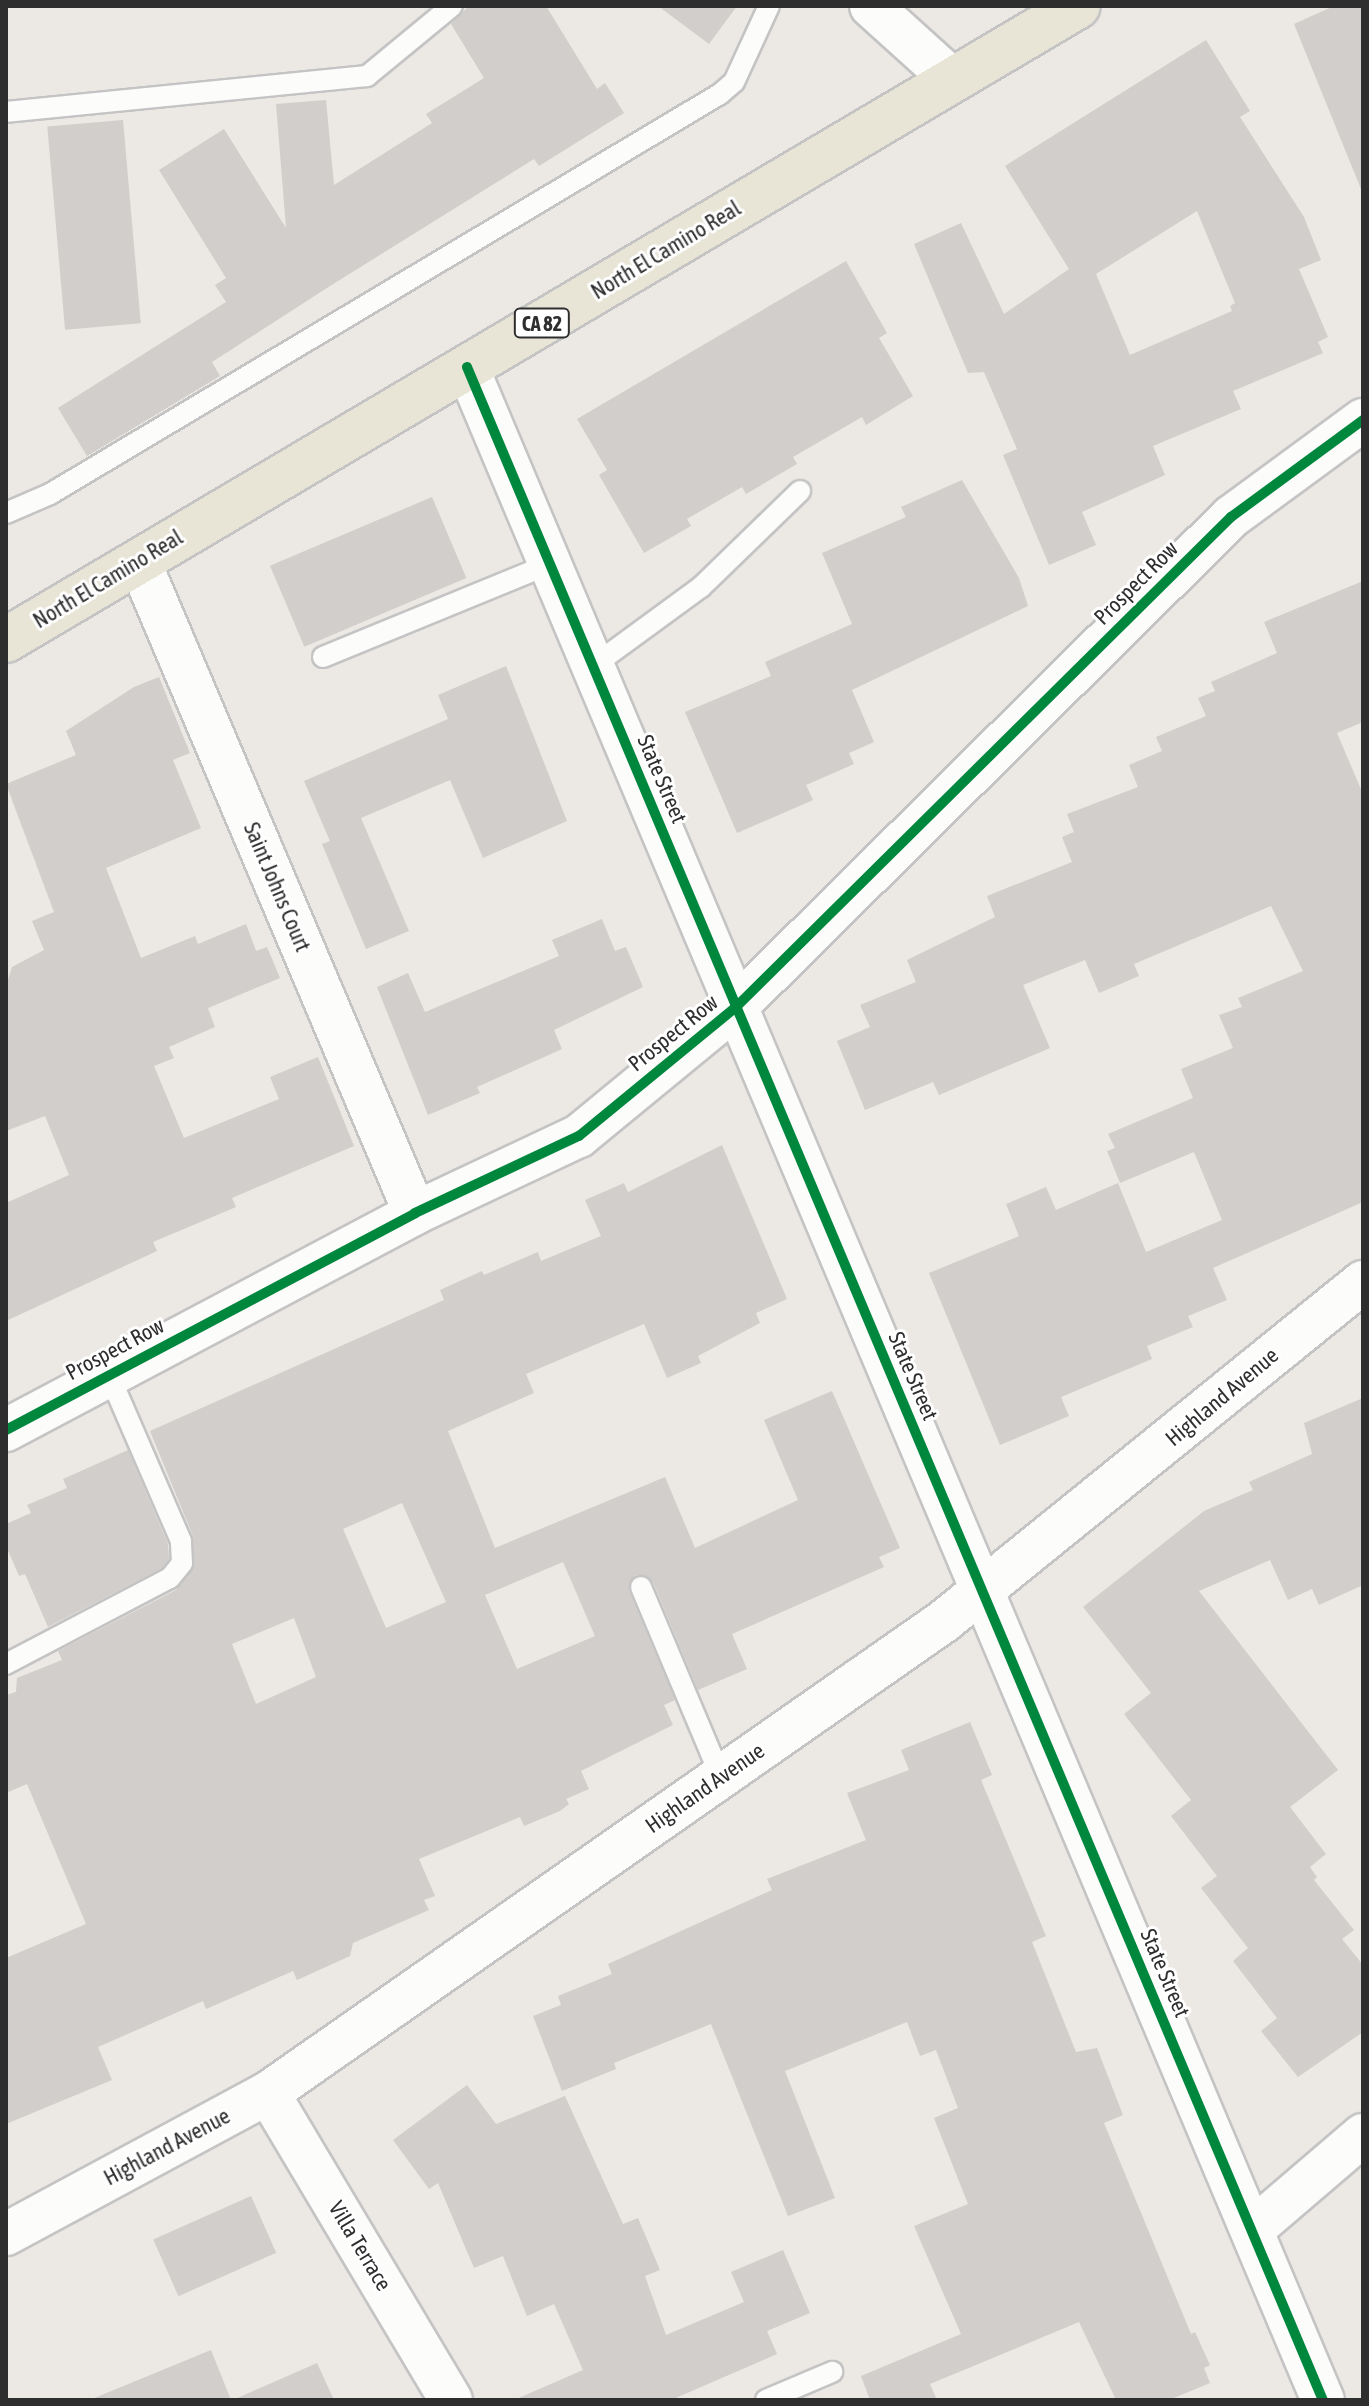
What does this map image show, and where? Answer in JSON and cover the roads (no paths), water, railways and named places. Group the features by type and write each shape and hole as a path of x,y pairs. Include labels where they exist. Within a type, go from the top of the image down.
{"main road":[{"name":"North El Camino Real","path":"6,640 1078,6"}],"street":[{"path":"871,6 953,80"},
{"name":"State Street","path":"467,367 1323,2400"},
{"name":"Prospect Row","path":"6,1430 415,1213 579,1136 736,1007 1231,517 1363,420"},
{"name":"Saint Johns Court","path":"139,561 415,1213"},
{"name":"Highland Avenue","path":"6,2234 268,2093 721,1777 983,1593 1363,1282"},
{"name":"Villa Terrace","path":"268,2093 451,2400"},
{"path":"1252,2230 1363,2135"}],"lane":[{"path":"6,112 367,76 452,6"},
{"path":"6,513 50,494 720,94 734,82 769,6"},
{"path":"593,666 701,587 800,491"},
{"path":"323,657 550,564"},
{"path":"6,1664 170,1578 182,1563 181,1541 109,1375"},
{"path":"641,1587 721,1777"},
{"path":"766,2400 832,2372"}]}
